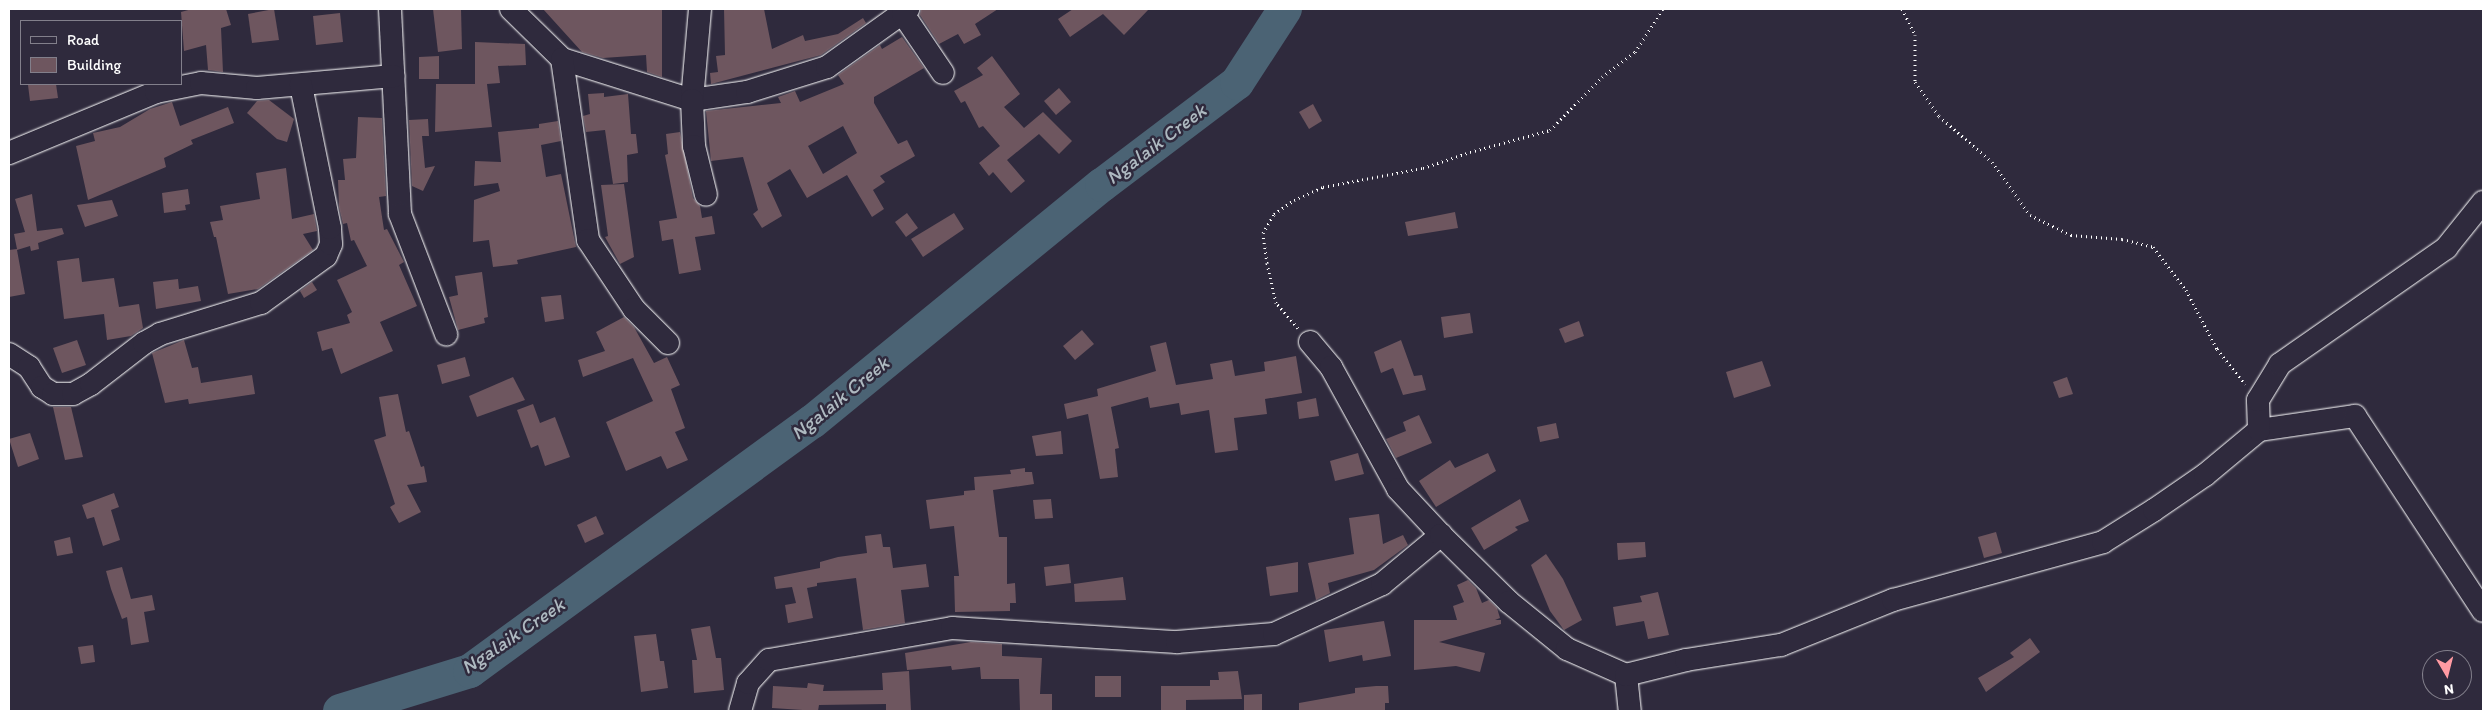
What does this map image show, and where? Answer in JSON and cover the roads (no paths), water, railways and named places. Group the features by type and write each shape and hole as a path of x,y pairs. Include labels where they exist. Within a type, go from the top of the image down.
{"street":[{"path":"390,9 400,214 446,334"},
{"path":"511,9 562,59 692,100 748,92 827,67 905,11 943,73"},
{"path":"700,9 692,100 694,146 706,195"},
{"path":"562,59 588,240 634,309 668,343"},
{"path":"9,153 156,92 201,83 257,88 393,76"},
{"path":"9,354 30,367 42,387 53,394 72,394 91,384 144,343 260,303 326,256 331,244 330,228 301,84"},
{"path":"2258,430 2258,400 2280,364 2446,248 2483,202"},
{"path":"1310,342 1331,367 1398,489 1441,535 1509,602 1567,649 1626,675 1686,660 1781,645 1893,600 2103,542 2205,475 2258,430 2355,416 2483,611"},
{"path":"740,711 748,682 769,660 952,628 1177,642 1274,634 1382,584 1441,535"},
{"path":"1626,675 1630,711"}],"waterway":[{"name":"Ngalaik Creek","path":"340,711 470,671 812,422 1102,185 1237,83 1285,9"}]}
